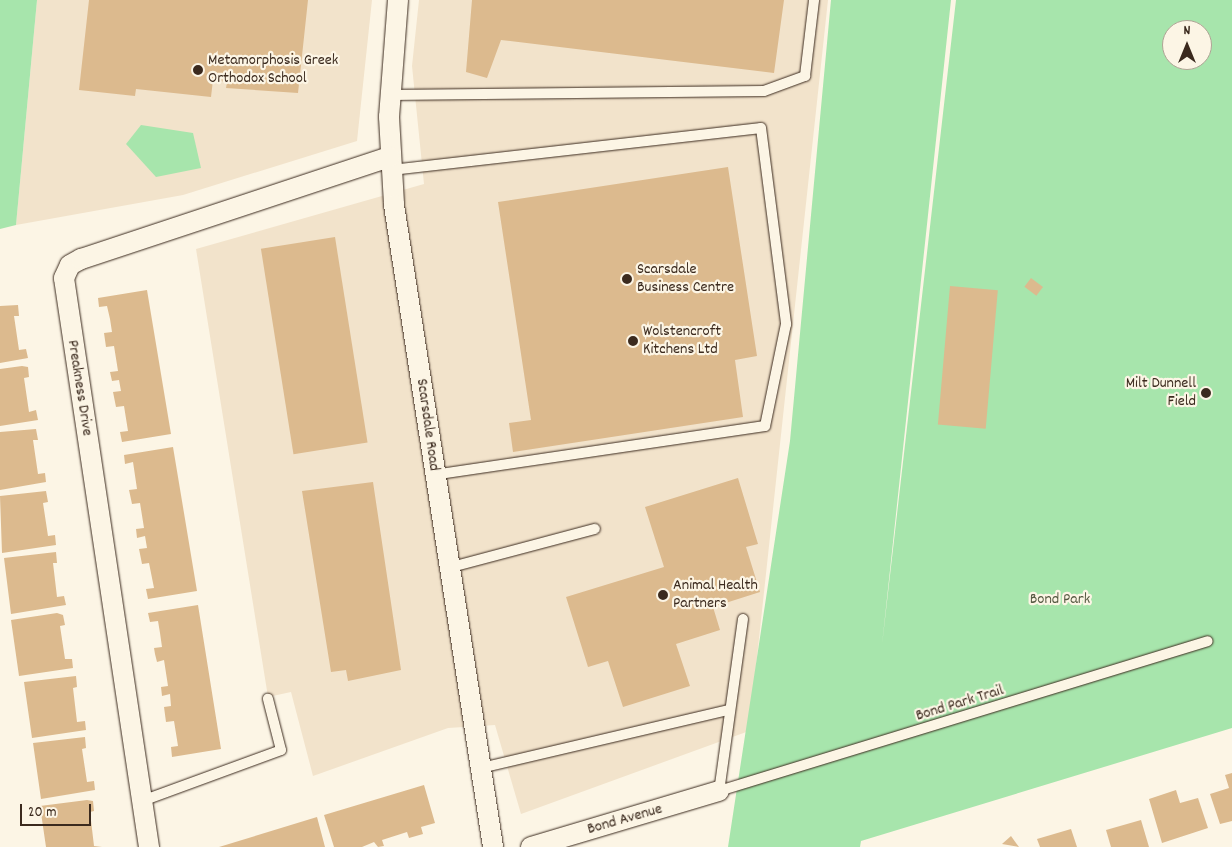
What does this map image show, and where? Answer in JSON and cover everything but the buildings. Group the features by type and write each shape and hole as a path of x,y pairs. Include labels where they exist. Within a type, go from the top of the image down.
{"street":[{"name":"Scarsdale Road","path":"398,0 390,95 391,163 448,568 494,847"},
{"name":"Preakness Drive","path":"150,847 64,278 70,265 81,258 391,163"},
{"name":"Bond Avenue","path":"531,847 719,791"}],"lane":[{"path":"390,95 764,92 805,76 814,0"},
{"path":"391,163 761,128 786,324 764,426 434,475"},
{"path":"448,568 595,529"},
{"path":"719,791 728,710 743,619"},
{"name":"Bond Park Trail","path":"719,791 1208,641"},
{"path":"142,801 281,750 268,699"},
{"path":"481,768 728,710"}],"shaded area":[{"name":"Metamorphosis Greek Orthodox School","path":"37,0 372,0 357,141 183,195 16,225"},
{"path":"419,0 828,0 749,731 521,814 495,725 448,728 313,776 291,692 268,697 196,249 424,184 412,66"}],"green space":[{"path":"0,0 37,0 16,225 0,229"},
{"name":"Bond Park","path":"831,0 951,0 882,645 956,0 1232,0 1232,728 861,841 860,847 728,847 790,441"},
{"path":"141,125 193,133 201,168 156,177 126,144"}],"place":[{"name":"Metamorphosis Greek Orthodox School","path":"198,70"},
{"name":"Scarsdale Business Centre","path":"627,279"},
{"name":"Wolstencroft Kitchens Ltd","path":"633,341"},
{"name":"Milt Dunnell Field","path":"1206,393"},
{"name":"Animal Health Partners","path":"663,595"}]}
